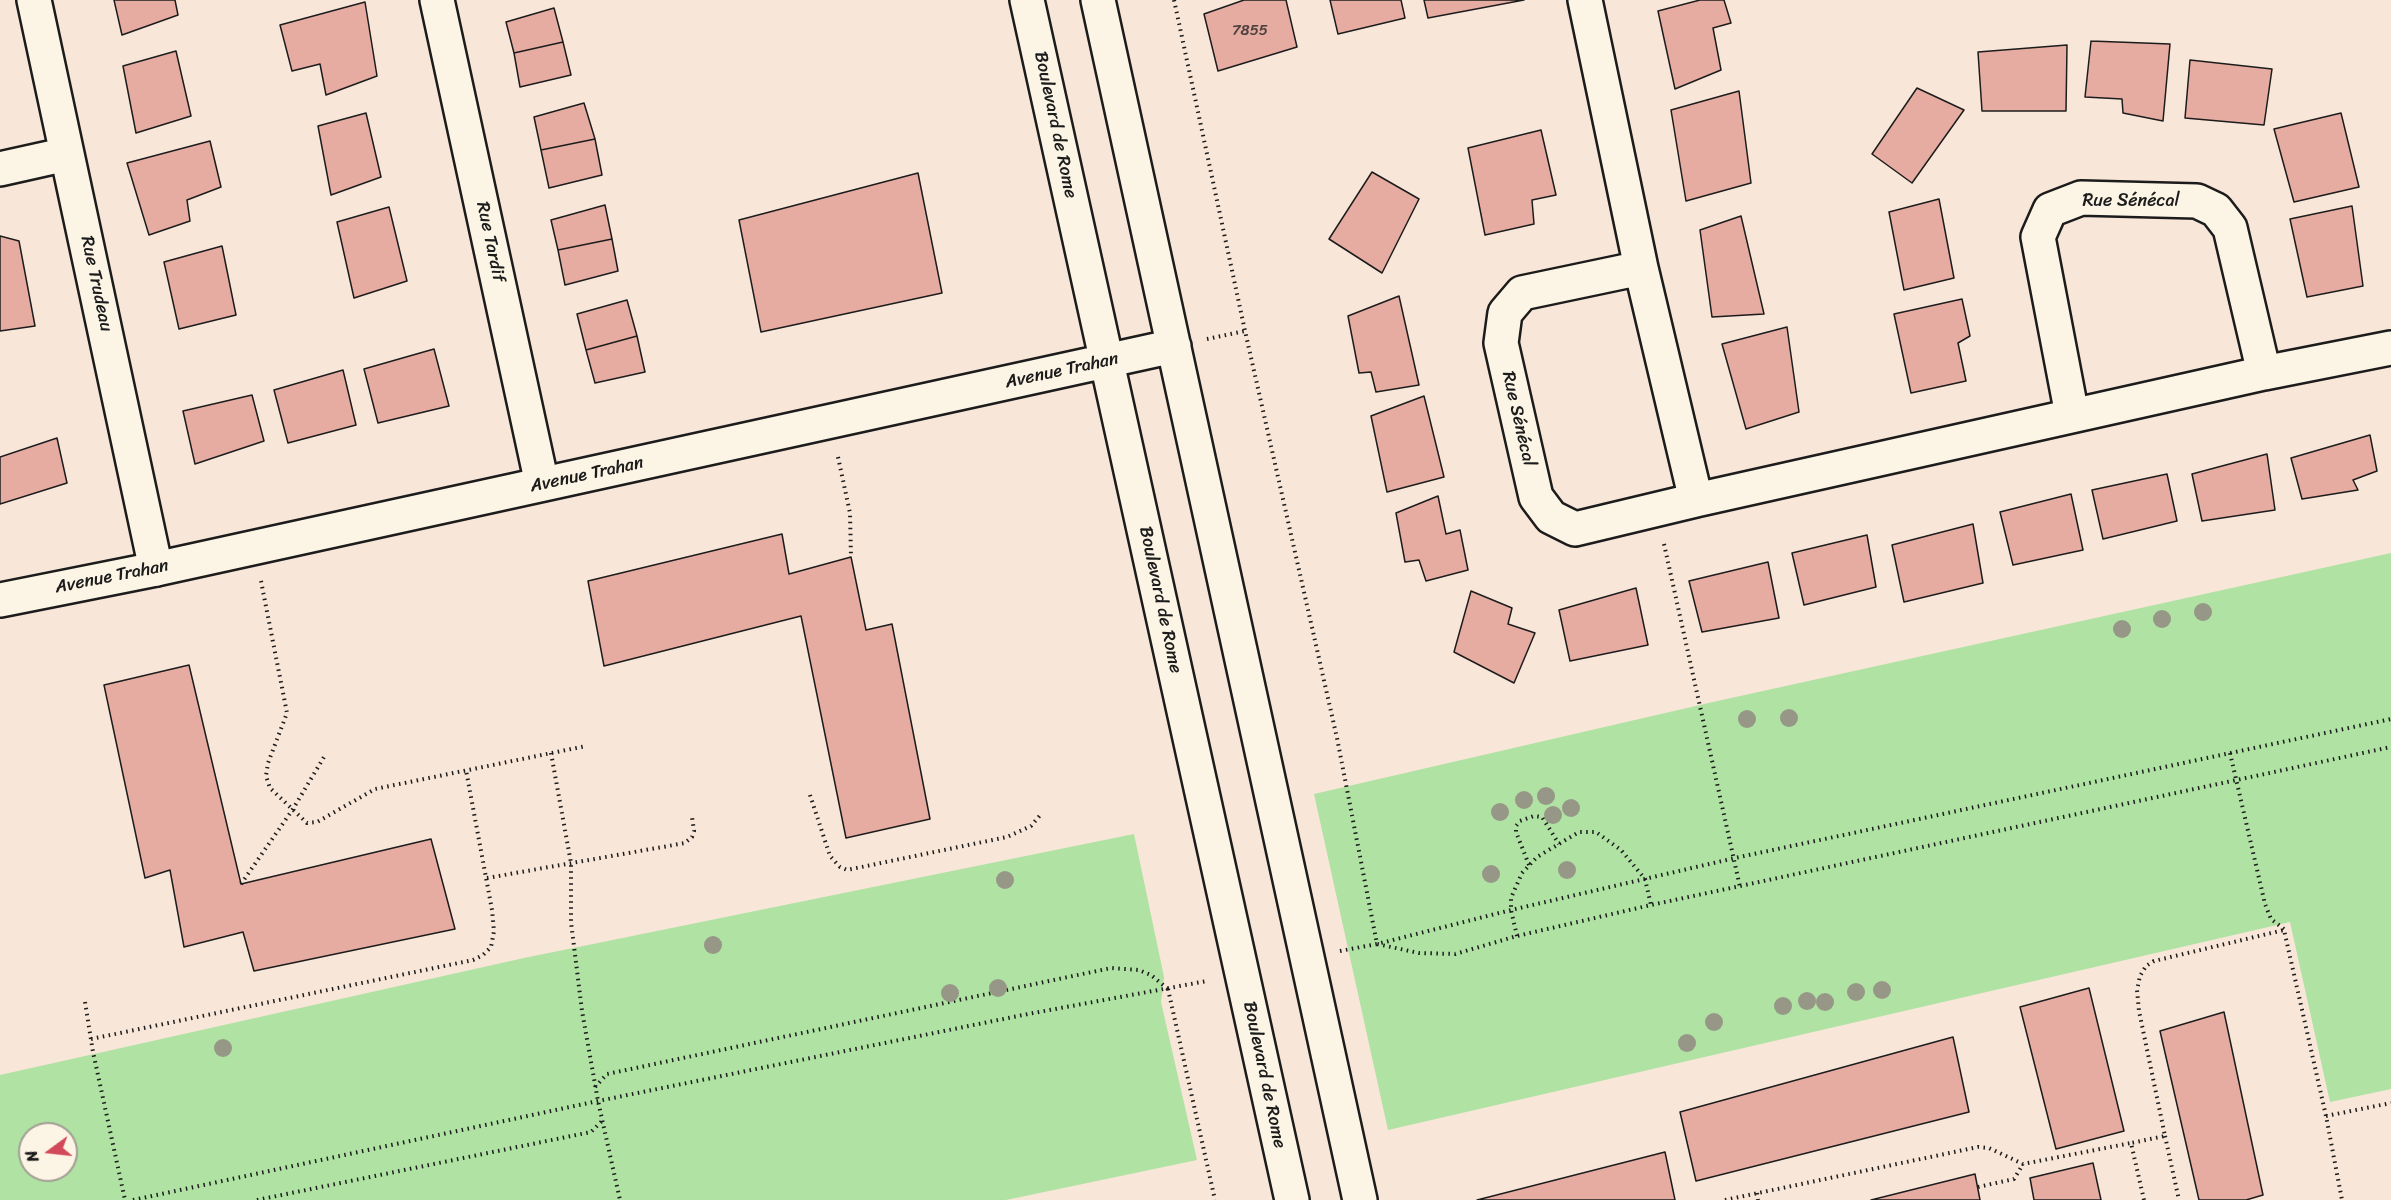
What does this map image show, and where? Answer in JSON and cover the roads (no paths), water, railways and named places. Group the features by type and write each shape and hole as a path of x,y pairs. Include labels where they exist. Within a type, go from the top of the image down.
{"street":[{"name":"Rue Trudeau","path":"34,0 156,569"},
{"name":"Rue Tardif","path":"437,0 542,484"},
{"name":"Boulevard de Rome","path":"1028,0 1292,1200"},
{"path":"1098,0 1360,1200"},
{"path":"1586,0 1641,268 1696,500"},
{"path":"0,169 67,154"},
{"name":"Rue Sénécal","path":"2072,415 2038,237 2050,210 2081,198 2197,201 2216,210 2230,228 2264,373"},
{"name":"Rue Sénécal","path":"1641,268 1522,293 1505,313 1501,343 1536,497 1551,517 1575,529 2072,415 2391,348"},
{"name":"Avenue Trahan","path":"0,600 156,569 1174,346"}]}
